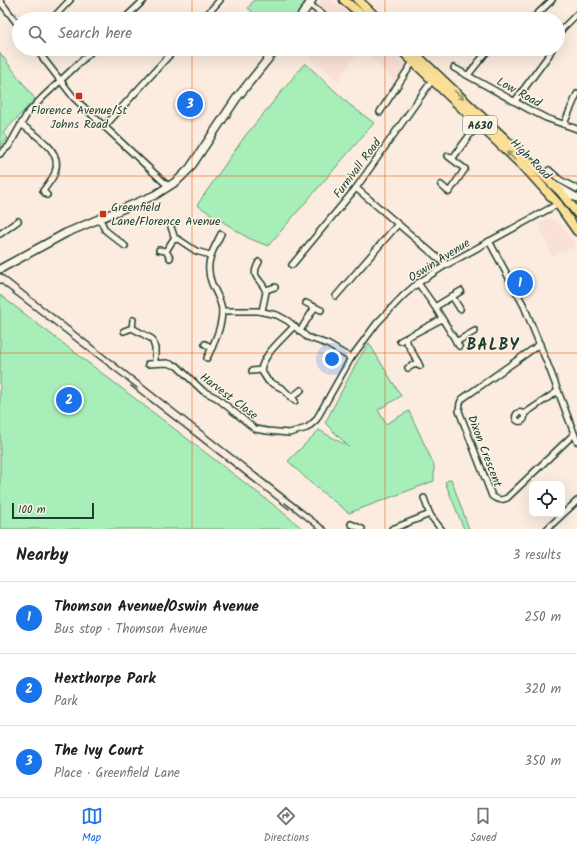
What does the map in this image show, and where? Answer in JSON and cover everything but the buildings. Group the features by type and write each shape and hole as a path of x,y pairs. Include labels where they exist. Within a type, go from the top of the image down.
{"main road":[{"path":"344,0 359,12"},
{"path":"358,0 371,12"},
{"name":"High Road","path":"407,56 433,79 529,172 558,204"},
{"name":"High Road","path":"417,56 526,158"},
{"name":"A630","path":"526,158 576,208"},
{"name":"A630","path":"526,158 530,166 558,195 560,200 558,204 577,231"},
{"path":"576,208 573,216 577,223"}],"street":[{"path":"59,12 70,0"},
{"path":"131,12 144,0"},
{"path":"209,12 220,0"},
{"path":"539,12 552,0"},
{"path":"0,1 12,17"},
{"path":"304,12 311,2 321,12"},
{"path":"565,26 577,14"},
{"path":"41,56 74,98 169,187"},
{"path":"0,154 9,146 27,114 87,56"},
{"path":"104,127 169,56"},
{"path":"0,269 66,233 169,187 190,168 236,99 270,56"},
{"path":"468,75 483,56"},
{"path":"515,101 548,56"},
{"path":"380,112 413,62"},
{"name":"Low Road","path":"454,68 546,118 577,129"},
{"name":"Furnivall Road","path":"292,265 356,188 433,79"},
{"path":"564,124 577,94"},
{"path":"21,124 48,145 55,155 55,174 43,191 47,195"},
{"path":"441,185 449,192 464,169 450,157 478,124"},
{"name":"High Road","path":"549,170 560,180 577,189"},
{"path":"551,183 577,198"},
{"path":"356,188 446,265"},
{"name":"Oswin Avenue","path":"351,358 377,323 418,283 446,265 558,204"},
{"path":"100,219 106,230 125,246"},
{"path":"1,231 18,221"},
{"path":"336,296 398,224"},
{"path":"172,227 175,239"},
{"path":"207,358 220,325 222,311 220,301 210,279 209,270 210,255 221,234"},
{"path":"166,251 175,239"},
{"path":"175,239 182,241 196,251 210,255"},
{"path":"489,241 524,306 577,441"},
{"path":"159,250 166,251"},
{"path":"166,251 170,258"},
{"path":"259,262 255,268 255,275 266,290 262,311"},
{"path":"418,283 435,307 457,344 475,331"},
{"path":"266,290 275,288"},
{"path":"435,307 460,291"},
{"path":"452,296 460,309"},
{"path":"306,303 321,310"},
{"path":"300,331 315,307"},
{"path":"222,311 262,311 283,318 307,337 327,344 351,358"},
{"path":"408,368 419,364 402,340 442,319"},
{"path":"132,328 133,320"},
{"path":"261,370 271,350 294,326"},
{"path":"124,331 132,328"},
{"path":"132,328 152,339 155,348 156,363"},
{"path":"205,344 212,348"},
{"name":"Dixon Crescent","path":"540,344 462,399 460,403 459,411 492,496 500,500 507,498 574,434"},
{"name":"Harvest Close","path":"148,364 167,363 177,366 203,391 217,398 256,429 290,433 306,428 316,420 351,358"},
{"path":"252,371 261,370"},
{"path":"261,370 268,380 283,389 293,399 301,390"},
{"path":"524,414 558,391"},
{"path":"424,498 430,514 441,529"},
{"path":"547,529 577,502"},
{"path":"395,528 430,514"},
{"path":"351,524 362,529"}],"shaded area":[{"path":"321,0 332,0 347,12 312,12"},
{"path":"308,56 355,56 338,81"},
{"path":"370,56 395,56 407,67 397,84"},
{"path":"549,218 562,225 576,246 552,256 538,224"}],"green space":[{"path":"254,0 306,0 298,12 252,12 248,8"},
{"path":"0,53 35,99 3,133 8,138 0,148"},
{"path":"305,63 350,105 374,123 268,246 248,238 197,205 245,136"},
{"path":"0,295 275,506 303,529 0,529"},
{"path":"369,343 401,396 378,410 386,424 409,411 434,465 434,481 349,513 312,484 288,461 319,430 349,447 325,423 358,360"},
{"path":"451,479 469,529 464,529 445,482"}],"railway":[{"path":"0,273 327,529"},
{"path":"0,283 137,388"},
{"path":"131,386 289,509"},
{"path":"285,503 318,529"}],"place":[{"name":"Florence Avenue/St Johns Road","path":"79,96"},
{"name":"The Ivy Court","path":"190,104"},
{"name":"Greenfield Lane/Florence Avenue","path":"103,214"},
{"name":"Thomson Avenue/Oswin Avenue","path":"520,283"},
{"name":"Hexthorpe Park","path":"69,400"}],"district":[{"name":"BALBY","path":"493,344"}]}
